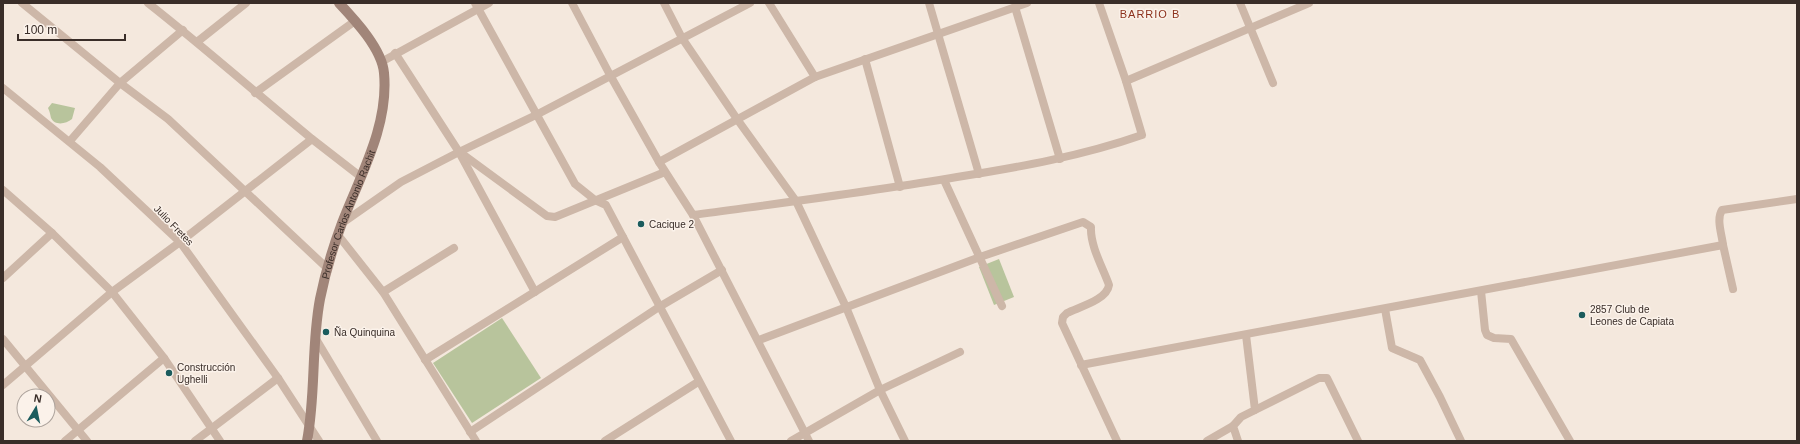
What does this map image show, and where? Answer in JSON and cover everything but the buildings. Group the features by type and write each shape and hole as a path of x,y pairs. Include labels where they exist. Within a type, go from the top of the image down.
{"main road":[{"name":"Profesor Carlos Antonio Rachit","path":"308,441 320,300 341,224 361,177 376,135 383,104 384,74 382,61 355,21 339,3"}],"street":[{"path":"22,3 168,120 328,268"},
{"path":"148,3 183,30 255,93 361,177"},
{"path":"197,42 246,3"},
{"path":"382,61 476,6 488,3"},
{"path":"572,3 610,75 665,172 693,215 809,441"},
{"path":"664,3 682,38 796,202 846,306 880,390 905,441"},
{"path":"341,224 401,182 750,3"},
{"path":"769,3 815,77"},
{"path":"929,3 979,174"},
{"path":"660,162 815,77 1027,3"},
{"path":"693,215 796,202 979,174 1060,159 1101,149 1142,135 1126,81 1099,3"},
{"path":"1240,3 1249,28 1273,83"},
{"path":"1126,81 1309,3"},
{"path":"476,6 575,184 594,200 606,205 698,382 731,441"},
{"path":"1015,8 1060,159"},
{"path":"255,93 355,21"},
{"path":"70,141 120,83 183,30"},
{"path":"395,53 459,152 535,292"},
{"path":"866,59 900,187"},
{"name":"Julio Fretes","path":"3,88 70,141 180,242 278,378 319,441"},
{"path":"3,385 112,292 180,242 312,139"},
{"path":"459,152 547,216 555,218 594,200 665,172"},
{"path":"944,180 1002,306"},
{"path":"3,190 52,233 112,292 164,358 220,441"},
{"path":"1733,289 1723,245 1720,220 1722,210 1797,199"},
{"path":"758,340 846,306 1080,221 1091,227 1094,245 1109,286 1104,296 1066,313 1063,317 1062,323 1118,441"},
{"path":"3,278 52,233"},
{"path":"338,235 383,292 476,441"},
{"path":"425,360 623,237"},
{"path":"1081,365 1723,245"},
{"path":"383,292 454,248"},
{"path":"470,432 659,307 722,270"},
{"path":"1481,291 1485,330 1487,335 1494,338 1511,339 1570,441"},
{"path":"1385,309 1392,348 1420,360 1461,441"},
{"path":"1246,335 1255,410"},
{"path":"3,339 87,441"},
{"path":"316,339 377,441"},
{"path":"791,441 880,390 960,352"},
{"path":"65,441 164,358"},
{"path":"195,441 278,378"},
{"path":"1207,441 1233,426 1241,416 1319,378 1328,378 1358,441"},
{"path":"605,441 698,382"},
{"path":"1233,426 1238,441"}],"green space":[{"path":"52,103 75,108 72,119 61,123 53,121 48,108"},
{"path":"999,259 1014,297 994,305 979,267"},
{"path":"502,318 541,378 472,423 433,363"}],"place":[{"name":"Cacique 2","path":"641,224"},
{"name":"2857 Club de Leones de Capiata","path":"1582,315"},
{"name":"Ña Quinquina","path":"326,332"},
{"name":"Construcción Ughelli","path":"169,373"}],"district":[{"name":"BARRIO B","path":"1150,14"}]}
